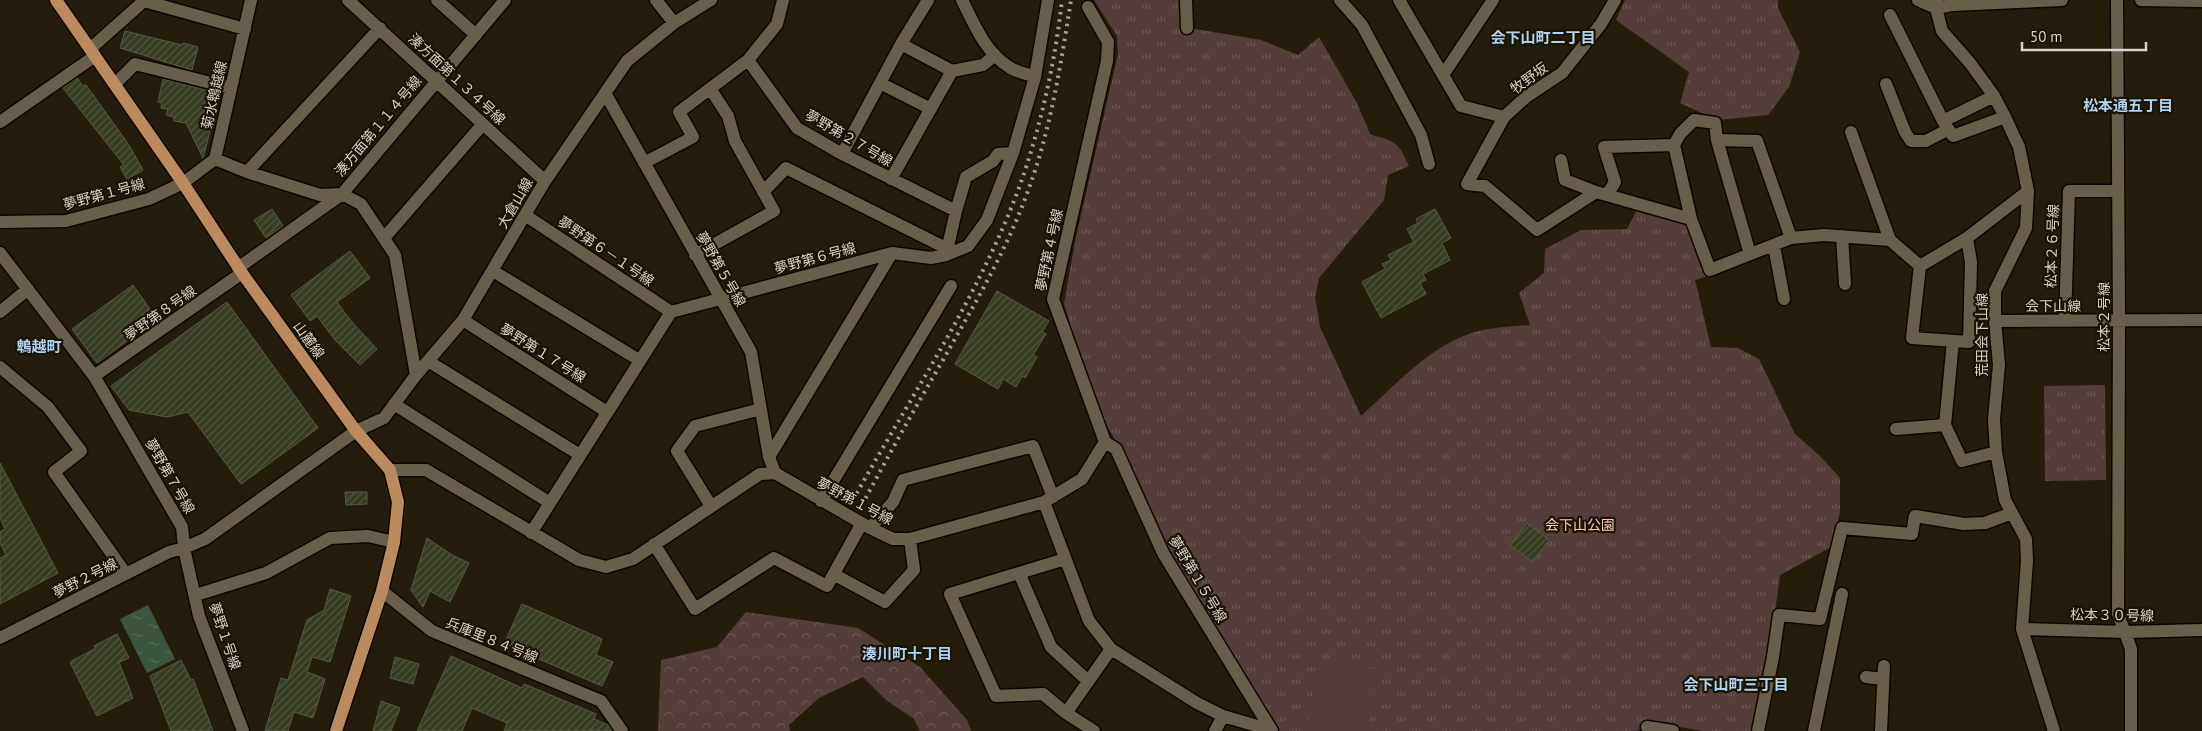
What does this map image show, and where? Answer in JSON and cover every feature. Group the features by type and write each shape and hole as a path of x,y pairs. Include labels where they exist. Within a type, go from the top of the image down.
{"main road":[{"name":"山麓線","path":"56,0 183,182 240,270 356,431 390,470 398,502 394,542 382,591 336,731"}],"street":[{"name":"菊水鵯越線","path":"215,158 251,0"},
{"path":"437,0 476,35"},
{"name":"湊方面第１１４号線","path":"215,158 246,172 320,195 342,194 505,0"},
{"path":"656,0 674,23"},
{"name":"大倉山線","path":"356,431 384,418 416,375 463,320 545,181 627,61 674,23 711,0"},
{"path":"644,163 693,137 679,112 711,90 748,60 777,24 783,0"},
{"path":"842,154 901,44 928,0"},
{"path":"962,0 983,41 995,55 1009,68 1035,77"},
{"name":"夢野第６号線","path":"671,312 892,253 931,258 968,246 987,220 1013,153 1035,77 1048,0"},
{"path":"1186,0 1187,28"},
{"path":"1399,0 1460,106 1504,117"},
{"path":"1443,75 1493,0"},
{"name":"牧野坂","path":"1601,193 1537,230 1485,186 1467,184 1504,117 1526,97 1562,73 1601,24 1615,0"},
{"path":"1918,0 1952,5 2062,0"},
{"name":"松本２号線","path":"2117,0 2118,614 2131,649 2131,731"},
{"path":"2141,0 2202,1"},
{"path":"0,122 93,53 144,1 244,30"},
{"name":"湊方面第１３４号線","path":"353,2 545,181"},
{"path":"1345,2 1362,25 1421,135 1429,164"},
{"name":"荒田会下山線","path":"1937,4 1942,31 1970,63 1994,96 2005,117 2019,147 2028,191 2026,228 1995,291 1995,321 1999,365 1994,419 1996,452 2004,500 2026,539 2027,562 2022,629 2054,731"},
{"name":"夢野第４号線","path":"1088,7 1108,42 1107,61 1052,299 1105,442"},
{"path":"1890,15 1945,125 1953,136 2005,117"},
{"path":"246,172 380,28"},
{"path":"901,44 952,71 983,65 995,55"},
{"name":"夢野第２７号線","path":"748,60 797,128 842,154 956,211"},
{"path":"115,84 135,64 231,88"},
{"path":"891,179 952,71"},
{"path":"880,83 931,109"},
{"path":"1886,84 1905,132 1911,141 1926,141 1945,125 1994,96"},
{"path":"695,255 774,212 736,141 728,116 711,90"},
{"name":"夢野第５号線","path":"605,93 750,352 769,457 775,473"},
{"path":"1750,254 1717,140 1715,124 1694,120 1680,134 1674,145 1691,219 1710,270 1791,238 1824,235 1890,240"},
{"path":"384,238 483,124"},
{"path":"1851,132 1890,240 1920,266"},
{"path":"1717,140 1757,141 1791,238"},
{"path":"1601,193 1615,182 1604,147 1674,145"},
{"path":"763,192 786,168 947,252 966,177 993,161 998,154 1013,153"},
{"path":"183,182 215,158"},
{"path":"1561,160 1565,180 1601,193 1691,219"},
{"name":"夢野第１号線","path":"0,222 66,221 149,199 183,182"},
{"path":"1920,266 1967,238 2028,191"},
{"name":"松本２６号線","path":"2065,321 2069,191 2118,191"},
{"path":"342,194 361,204 395,254 416,375"},
{"name":"夢野第８号線","path":"94,376 342,194"},
{"name":"夢野第６－１号線","path":"525,215 671,312"},
{"path":"1842,236 1845,284"},
{"path":"1920,266 1912,338 1968,342 1971,262 1967,238"},
{"path":"1774,246 1784,299"},
{"name":"夢野第７号線","path":"0,253 94,376 182,527 184,548"},
{"path":"769,457 892,253"},
{"path":"493,271 640,360"},
{"path":"821,501 951,286"},
{"path":"0,312 28,289"},
{"path":"531,533 671,312"},
{"name":"夢野第１７号線","path":"463,320 607,412"},
{"name":"会下山線","path":"1995,321 2202,320"},
{"path":"1953,341 1945,425 1962,461 1996,452"},
{"path":"428,361 580,455"},
{"path":"0,367 48,407 82,451 54,472 126,574"},
{"path":"394,404 550,502"},
{"path":"711,506 677,451 695,426 761,409"},
{"path":"1896,429 1945,425"},
{"path":"184,548 205,538 356,431"},
{"path":"1049,500 1082,479 1105,442"},
{"name":"夢野第１５号線","path":"1105,442 1116,449 1164,553 1272,731"},
{"path":"654,544 695,609 774,558 828,586 866,526 893,502 903,480 1033,446 1065,558 1089,621 1111,649 1197,703 1223,716 1272,731"},
{"path":"390,470 426,470 579,560 606,567 632,559 760,474 775,473"},
{"name":"夢野第１号線","path":"775,473 821,501 893,539 910,539 1049,500"},
{"path":"1758,731 1779,616 1820,619 1842,528 1912,534 1915,516 1971,524 1985,523 2012,513"},
{"path":"196,595 266,573 330,538 368,536 394,542"},
{"path":"835,575 885,602 914,570 910,539"},
{"name":"夢野２号線","path":"0,638 169,552 184,548"},
{"name":"夢野１号線","path":"184,548 200,616 243,731"},
{"path":"1065,558 950,594 996,696 1043,694 1066,713 1094,731"},
{"path":"1019,573 1051,647 1088,681"},
{"name":"兵庫里８４号線","path":"382,591 432,631 601,700 622,731"},
{"path":"1814,731 1842,594"},
{"name":"松本３０号線","path":"2022,629 2126,632 2202,630"},
{"path":"1066,713 1111,649"},
{"path":"1881,731 1884,666"},
{"path":"1866,676 1883,679"},
{"path":"1215,731 1223,716"},
{"path":"1647,727 1673,731"}],"green space":[{"name":"会下山公園","path":"1094,0 1182,0 1183,27 1261,40 1298,55 1319,37 1357,103 1370,134 1390,141 1402,152 1409,166 1388,175 1384,200 1319,278 1315,297 1320,327 1361,416 1419,363 1452,341 1488,329 1530,325 1519,293 1544,273 1545,249 1581,230 1627,229 1638,208 1691,225 1708,276 1695,280 1711,347 1738,348 1759,359 1795,434 1821,457 1840,478 1840,512 1833,546 1780,575 1769,657 1754,731 1704,731 1649,722 1637,731 1280,731 1169,550 1128,463 1107,426 1077,349 1064,303 1076,237 1118,54 1117,36"},
{"path":"1625,0 1778,0 1778,8 1800,52 1789,87 1768,115 1717,120 1680,103 1689,72 1616,20"},
{"path":"2105,385 2106,480 2045,481 2044,386"},
{"path":"746,612 858,628 920,667 967,720 971,731 920,731 914,719 886,700 863,677 819,698 789,725 790,731 658,731 661,660 717,647"},
{"path":"1318,660 1379,670 1368,731 1306,731"}],"water":[{"path":"148,605 175,659 147,673 120,619"}],"building":[{"path":"125,31 198,47 192,70 120,48"},
{"path":"77,78 83,86 86,85 129,145 143,170 127,179 120,167 124,165 63,88"},
{"path":"163,79 218,93 203,158 186,123 174,121 174,117 166,115 168,109 161,108 162,103 158,102"},
{"path":"272,209 283,226 266,238 254,220"},
{"path":"1435,209 1451,238 1442,243 1450,260 1423,274 1426,280 1420,283 1426,294 1381,318 1362,282 1385,269 1382,264 1391,260 1388,255 1414,242 1407,229 1418,223 1416,219"},
{"path":"350,251 370,278 337,302 351,321 377,349 360,365 335,340 317,316 310,321 291,295"},
{"path":"133,285 157,319 97,363 72,329"},
{"path":"997,291 1049,321 1042,332 1046,334 1033,355 1037,357 1025,378 1022,376 1016,387 1003,379 998,389 955,364"},
{"path":"227,302 318,428 241,484 188,412 167,417 129,410 111,386"},
{"path":"0,463 58,573 0,604 0,558 6,555 0,543 0,532 5,529 0,518"},
{"path":"345,492 367,492 367,504 346,505"},
{"path":"1527,523 1549,540 1533,562 1510,545"},
{"path":"427,538 452,555 469,563 450,602 430,591 423,607 411,590"},
{"path":"330,589 351,596 330,662 312,657 307,672 325,679 313,718 294,712 288,731 265,731 281,678 288,680 307,620 324,610"},
{"path":"522,604 602,639 596,655 613,662 602,686 504,644"},
{"path":"117,634 129,658 119,662 133,698 97,716 70,662"},
{"path":"451,656 522,688 524,684 596,714 594,719 608,725 612,731 504,731 507,723 472,708 462,731 417,731"},
{"path":"395,657 419,664 413,684 390,678"},
{"path":"181,660 191,680 193,679 213,731 171,731 150,676"},
{"path":"381,701 400,708 391,731 373,731"}],"railway":[{"path":"853,500 964,307 985,267 1003,226 1028,163 1041,117 1051,70 1062,0"},
{"path":"862,505 978,297 1001,254 1021,210 1037,165 1049,119 1071,0"}],"district":[{"name":"会下山町二丁目","path":"1543,38"},
{"name":"松本通五丁目","path":"2128,106"},
{"name":"鵯越町","path":"39,347"},
{"name":"湊川町十丁目","path":"907,654"},
{"name":"会下山町三丁目","path":"1736,685"}]}
